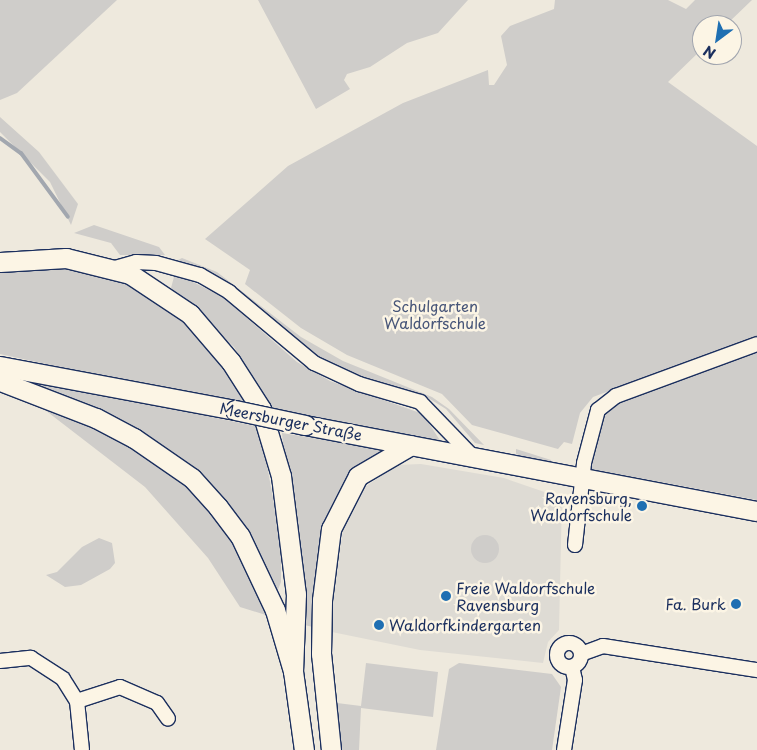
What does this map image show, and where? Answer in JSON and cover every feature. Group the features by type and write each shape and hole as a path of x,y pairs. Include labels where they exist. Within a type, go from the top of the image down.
{"street":[{"path":"0,262 54,257 115,268 158,288 190,314 240,374 261,409 278,460 296,594 293,671"},
{"path":"115,268 136,262 156,263 200,275 229,292 314,363 351,381 420,402 475,459"},
{"path":"575,544 591,425 605,403 757,344"},
{"path":"0,358 35,373"},
{"name":"Meersburger Straße","path":"0,366 235,410 582,481 757,511"},
{"path":"0,381 96,418 192,478 240,536 275,610 293,671 304,750"},
{"path":"330,750 321,654 322,600 331,529 358,476 411,445"},
{"path":"275,610 286,585 291,548"},
{"path":"572,667 558,661 559,648 572,642 582,654"},
{"path":"572,667 582,654 603,646 757,670"},
{"path":"0,661 24,657 41,661 69,686 77,701 82,750"},
{"path":"564,750 575,680 572,667"},
{"path":"77,701 120,688 157,703 168,719"}],"shaded area":[{"name":"Freie Waldorfschule Ravensburg","path":"421,464 504,478 562,498 559,630 548,642 543,663 420,650 327,631 345,517 365,487 397,465"}],"green space":[{"path":"0,0 117,0 17,93 0,100"},
{"path":"258,0 468,0 438,33 407,43 370,67 347,74 344,80 350,89 316,109"},
{"name":"Schulgarten Waldorfschule","path":"555,0 668,0 686,9 695,0 752,0 736,15 692,15 692,59 668,82 757,146 757,336 593,397 580,413 572,444 564,442 558,449 472,425 442,394 347,355 301,328 245,284 250,270 205,239 288,166 403,103 488,70 489,85 494,85 507,65 501,36 510,26 554,9"},
{"path":"0,117 39,152 78,204 71,225 50,182 0,132"},
{"path":"94,225 159,247 165,255 120,255 111,243 74,233"},
{"path":"182,258 217,272 301,337 343,361 432,397 449,409 484,445 475,443 446,409 425,396 352,375 320,360 220,278 178,260"},
{"path":"33,261 115,274 181,315 231,374 250,409 0,354 0,265"},
{"path":"175,273 223,297 297,362 330,381 423,414 441,442 305,425 271,407 234,347 171,288"},
{"path":"757,347 757,500 591,469 605,407"},
{"path":"0,373 260,427 281,542 281,582 275,597 208,486"},
{"path":"45,410 85,421 171,468 230,530 269,616 240,607 208,558 145,487"},
{"path":"282,433 392,451 341,490 330,510 322,533 313,627 300,624"},
{"path":"516,449 551,460 551,466 516,454"},
{"path":"485,535 495,539 499,549 495,559 485,563 475,559 471,549 475,539"},
{"path":"99,538 112,543 115,563 110,569 81,585 65,587 46,575 57,572 82,547"},
{"path":"366,663 438,672 433,717 361,708 359,750 340,750 337,703 361,706"},
{"path":"459,663 552,674 561,687 552,750 436,750 449,669"}],"waterway":[{"path":"0,138 21,153 68,217"}],"place":[{"name":"Ravensburg, Waldorfschule","path":"642,506"},
{"name":"Freie Waldorfschule Ravensburg","path":"446,596"},
{"name":"Fa. Burk","path":"736,604"},
{"name":"Waldorfkindergarten","path":"379,625"}]}
